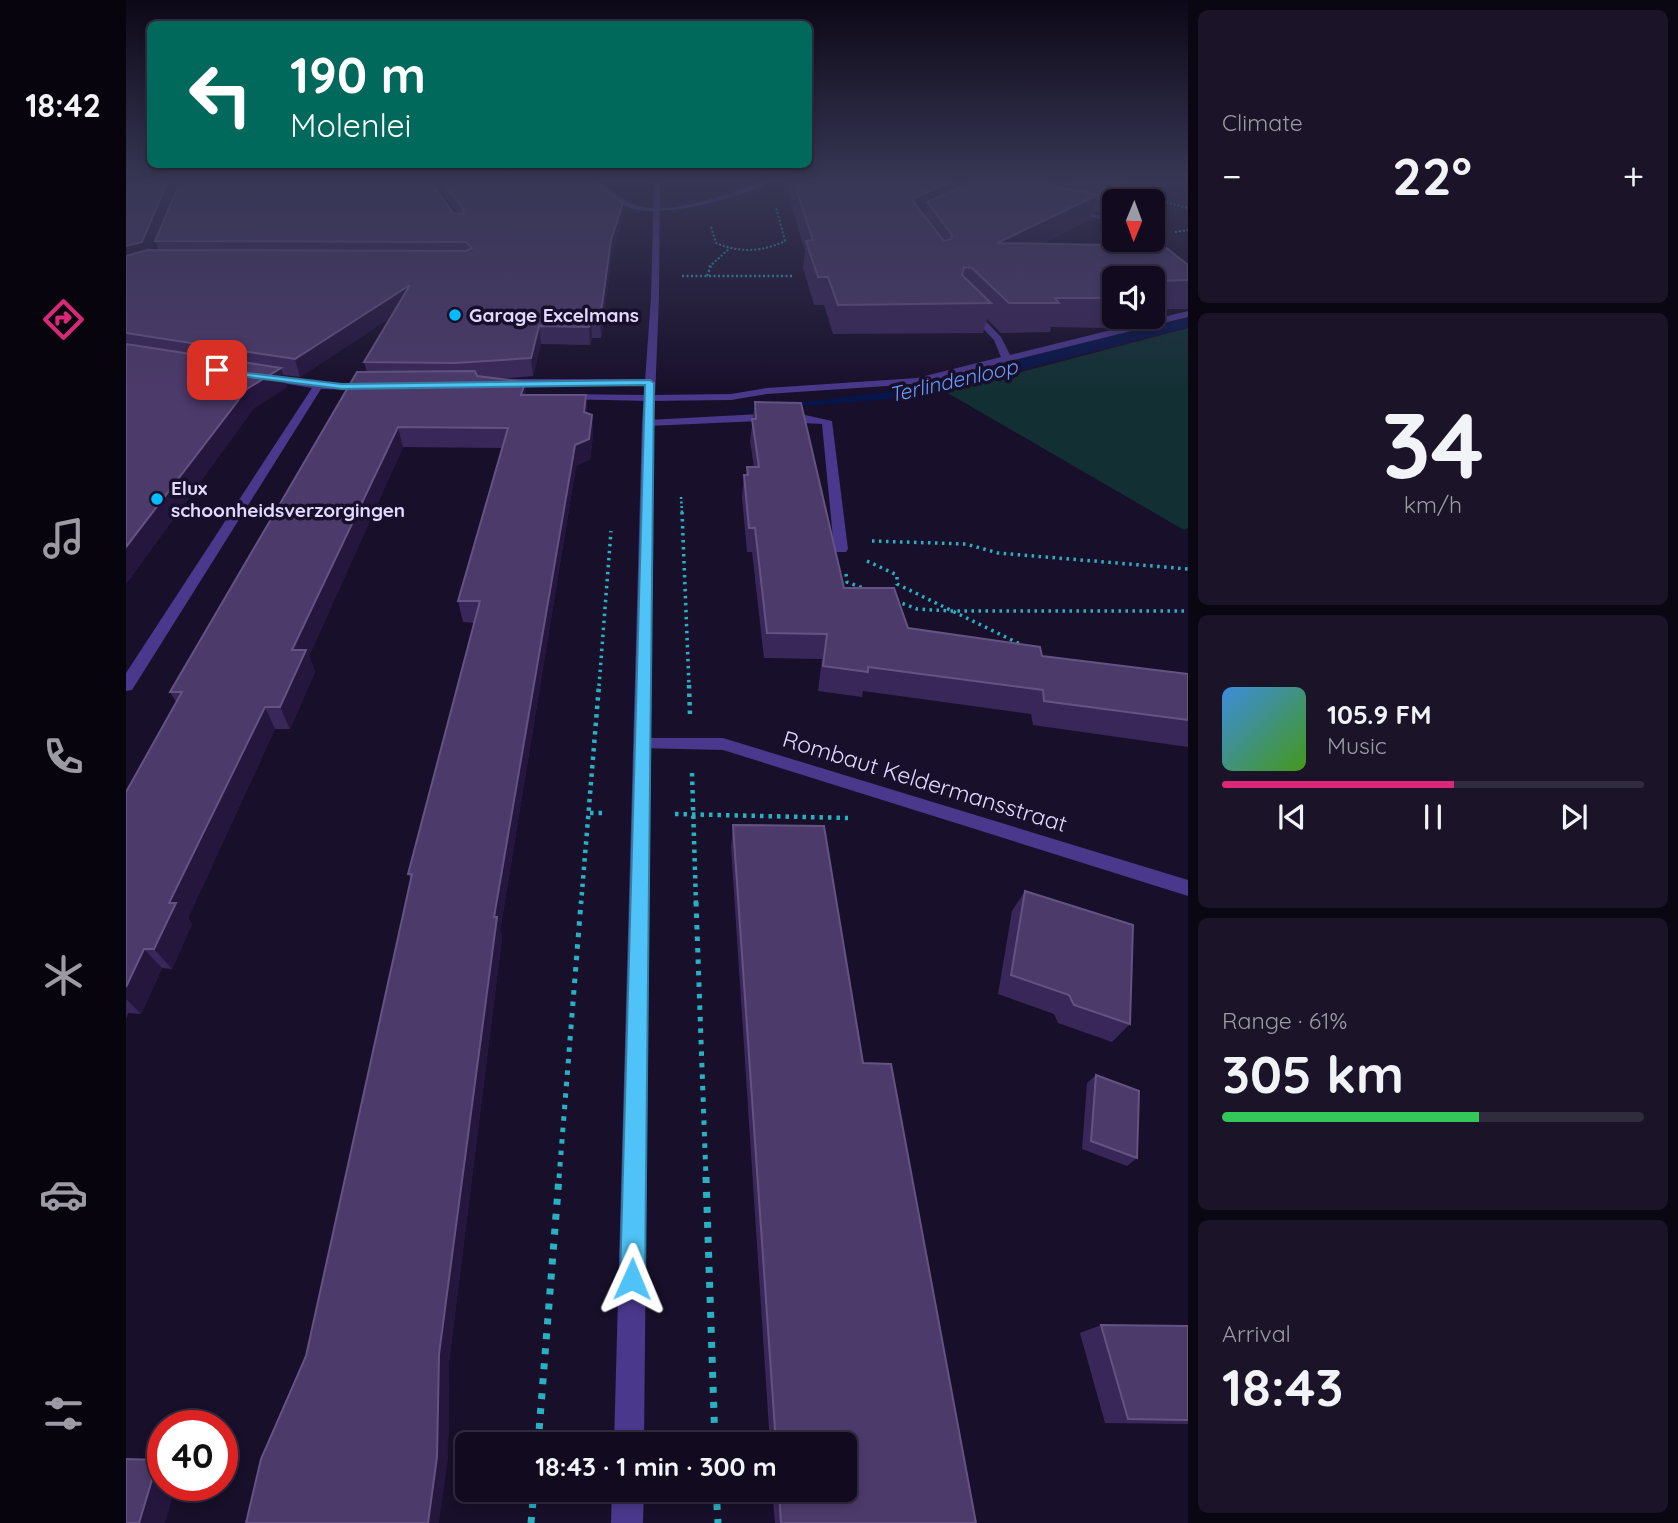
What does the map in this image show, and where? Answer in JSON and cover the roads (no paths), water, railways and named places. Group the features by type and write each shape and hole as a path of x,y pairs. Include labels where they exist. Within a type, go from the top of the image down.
{"street":[{"path":"629,1432 648,423 655,251"},
{"path":"1156,252 1188,278"},
{"path":"960,300 998,339 1006,357"},
{"path":"547,396 732,397 794,389 886,386 975,368 1006,357 1188,314"},
{"path":"244,375 318,386 379,387"},
{"path":"492,383 650,383"},
{"path":"129,677 318,386"},
{"path":"648,423 699,424 798,416 827,421 841,544"},
{"name":"Rombaut Keldermansstraat","path":"644,744 723,744 1188,888"},
{"path":"627,1523 628,1502"}],"place":[{"name":"Garage Excelmans","path":"455,315"},
{"name":"Elux schoonheidsverzorgingen","path":"157,499"}],"water label":[{"name":"Terlindenloop","path":"953,380"}]}
